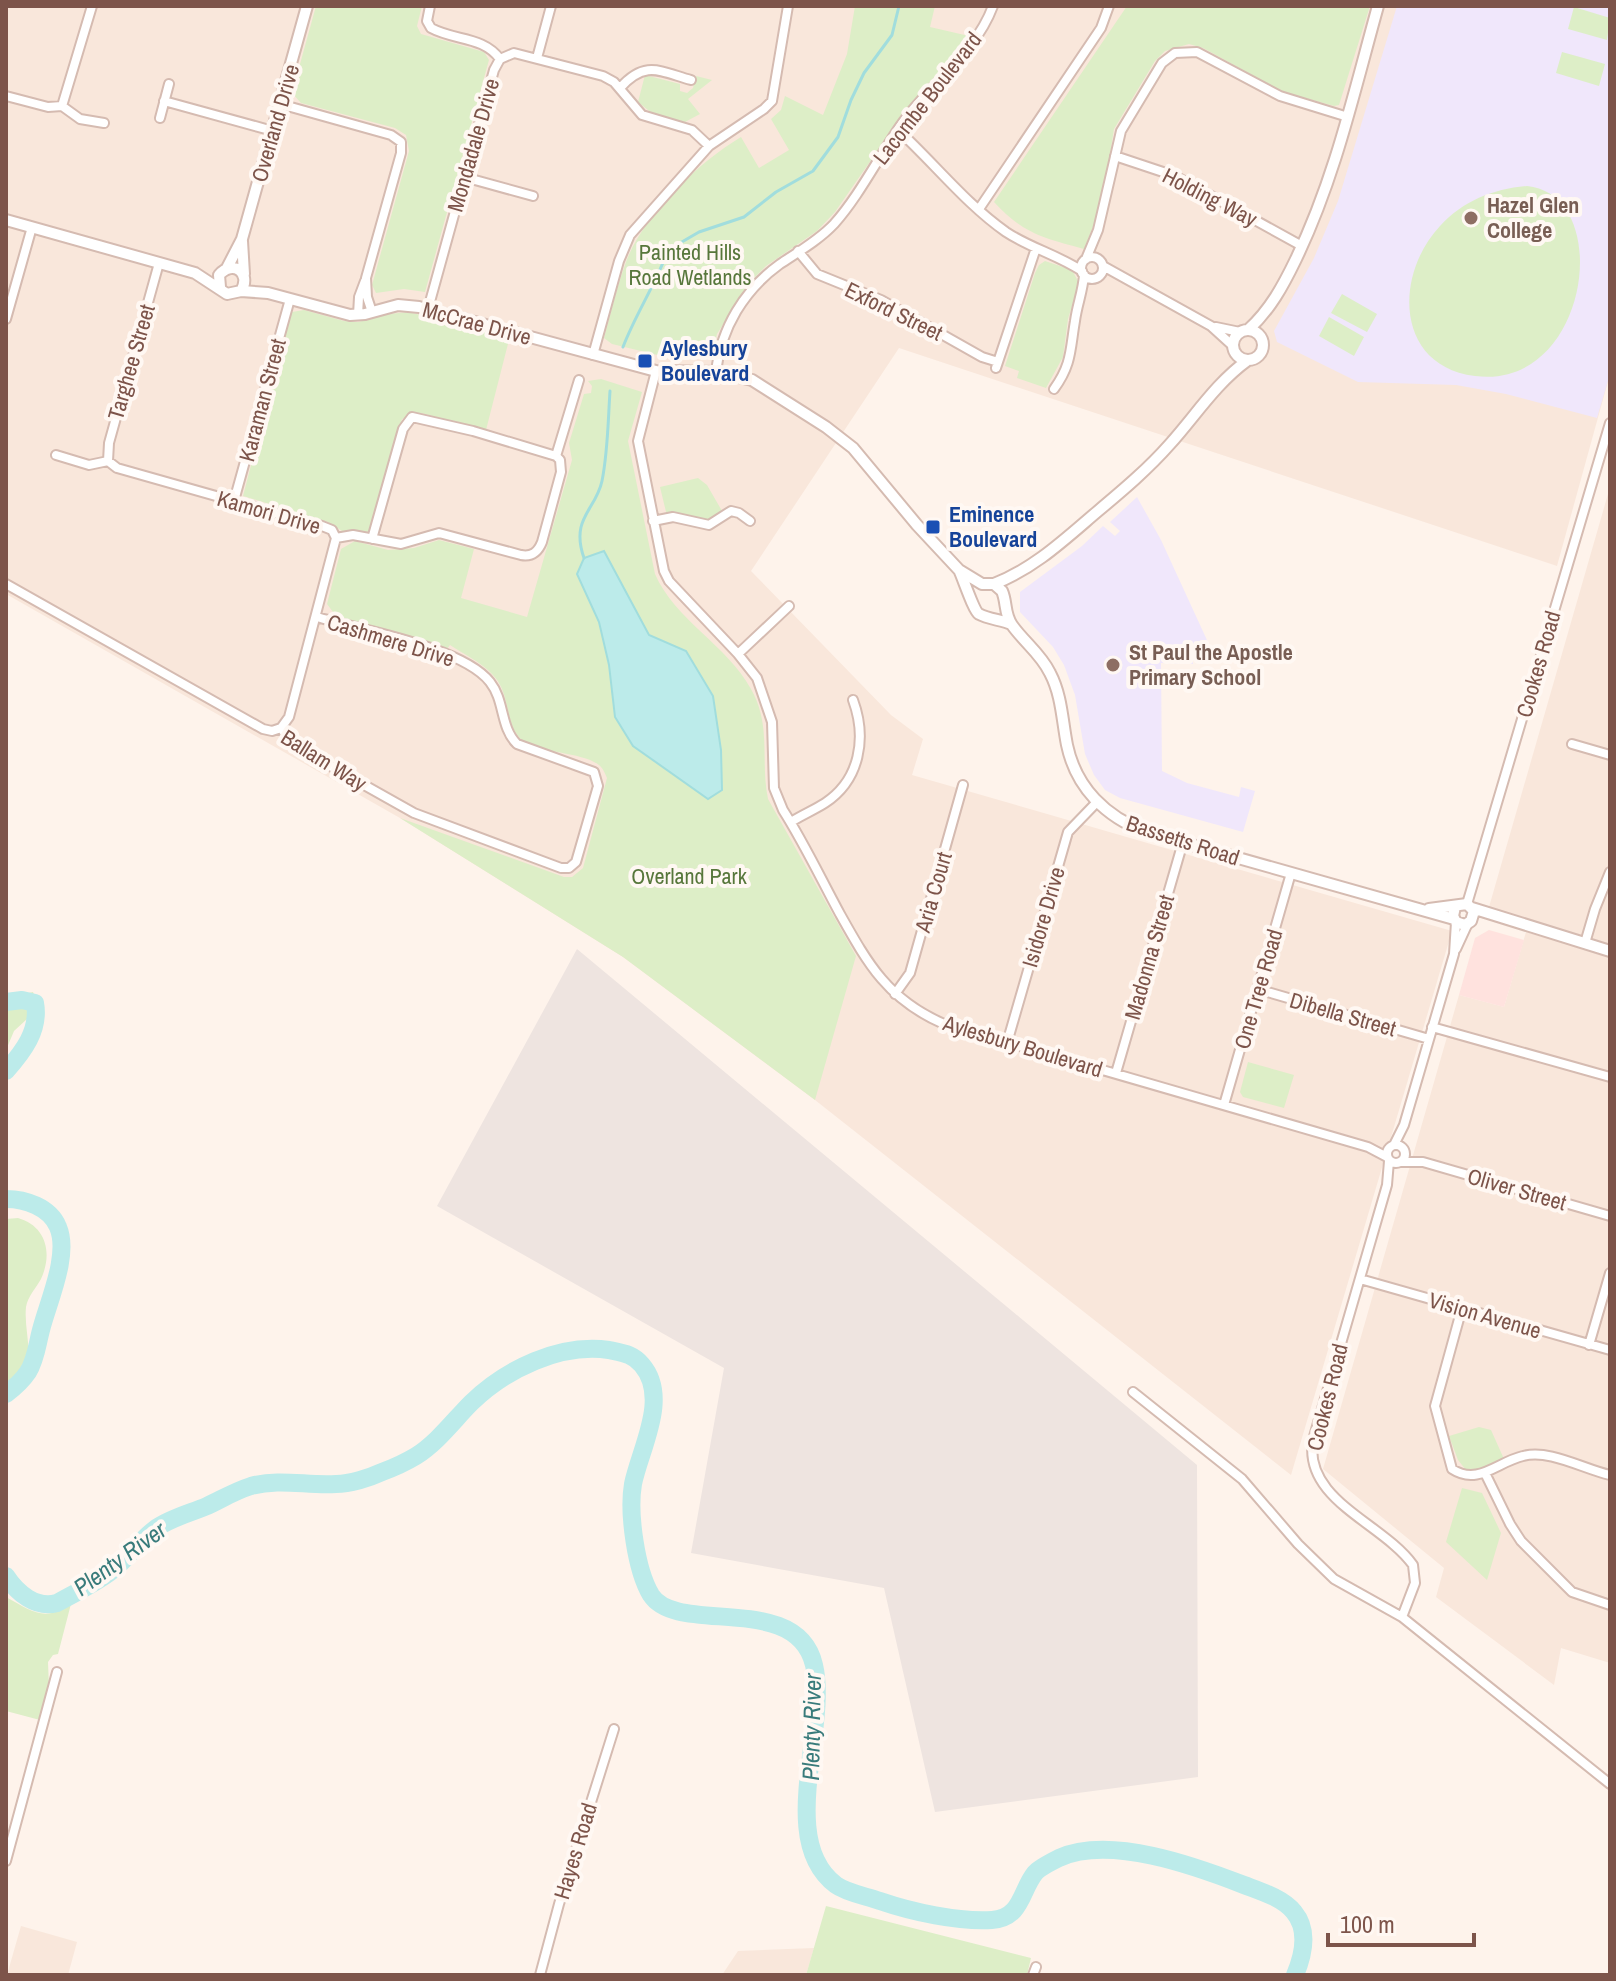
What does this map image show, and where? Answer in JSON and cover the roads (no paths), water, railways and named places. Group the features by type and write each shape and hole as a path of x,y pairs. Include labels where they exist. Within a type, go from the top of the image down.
{"street":[{"path":"62,106 92,6"},
{"name":"Overland Drive","path":"226,268 242,239 307,6"},
{"path":"430,6 427,21 431,28 483,43 500,59"},
{"path":"537,58 551,6"},
{"path":"593,355 619,261 630,235 709,146 772,101 788,6"},
{"name":"Lacombe Boulevard","path":"716,372 723,336 751,291 765,276 835,222 913,110 961,58 993,6"},
{"path":"979,209 1101,28 1109,6"},
{"path":"972,595 988,584 1019,574 1047,555 1151,464 1225,376 1261,351 1269,308 1302,246 1330,177 1378,6"},
{"path":"1054,389 1071,355 1085,259 1098,230 1126,122 1162,63 1182,51 1192,51 1280,96 1348,117"},
{"name":"Mondadale Drive","path":"428,309 494,70 500,59 514,53 603,76 620,88 642,115 692,130 709,146"},
{"path":"620,88 644,69 691,80"},
{"path":"160,118 169,84"},
{"path":"6,96 48,107 62,106 80,119 104,123"},
{"path":"164,101 273,131"},
{"path":"280,104 391,135 401,142 401,153 366,278 360,289 358,315"},
{"path":"898,130 1002,229 1036,248 1063,258 1083,273 1123,279"},
{"name":"Holding Way","path":"1115,156 1175,176 1302,246"},
{"path":"464,177 533,196"},
{"path":"6,220 195,273 232,294 241,291 245,284 244,275 236,268 195,273"},
{"path":"6,319 32,227"},
{"path":"1080,303 1097,277 1100,262 1098,230"},
{"name":"Overland Drive","path":"242,239 244,275"},
{"name":"Exford Street","path":"798,251 817,274 881,300 997,365 1036,248"},
{"path":"1063,258 1100,262 1123,279 1211,326 1240,357 1248,360"},
{"name":"Targhee Street","path":"108,461 109,443 159,263"},
{"path":"220,287 219,275 226,268"},
{"name":"McCrae Drive","path":"244,275 268,293"},
{"path":"366,278 372,312"},
{"name":"McCrae Drive","path":"241,291 268,293 358,315 398,305 428,309 593,355"},
{"name":"Karaman Street","path":"234,501 290,299"},
{"path":"1225,376 1235,338 1269,308"},
{"path":"1211,326 1256,333 1261,339"},
{"name":"Bassetts Road","path":"593,355 656,371 716,372 752,380 853,448 959,570 972,595 974,608 981,615 1011,624 1032,645 1049,670 1060,698 1071,759 1082,782 1097,802 1134,827 1455,920"},
{"name":"Aylesbury Boulevard","path":"656,371 638,441 653,521 669,581 757,678 769,707 774,788 863,957 895,994 928,1017 1007,1043 1393,1156 1404,1150"},
{"name":"Kamori Drive","path":"56,455 89,465 108,461 117,468 322,526 332,530 336,538 353,535 401,544 439,533 521,555 534,554 542,542 561,472 560,460 556,456 579,380"},
{"path":"372,539 403,429 412,417 556,456"},
{"name":"Cookes Road","path":"1469,906 1607,444 1610,423"},
{"path":"653,521 673,517 709,525 731,511 750,521"},
{"path":"281,728 289,717 336,538"},
{"name":"Bassetts Road","path":"959,570 988,584 1004,600 1011,624"},
{"path":"990,616 998,613 1019,574"},
{"name":"Ballam Way","path":"6,584 263,729 272,731 281,728 293,745 414,813 556,867 569,868"},
{"path":"738,654 789,606"},
{"name":"Cashmere Drive","path":"317,617 455,657 489,681 497,695 505,726 517,744 594,772 598,786 579,857 569,868"},
{"path":"791,822 832,798 852,772 859,753 861,732 853,700"},
{"path":"1572,744 1610,755"},
{"name":"Aria Court","path":"895,994 910,973 963,785"},
{"name":"Isidore Drive","path":"1007,1043 1068,832 1097,802"},
{"name":"Madonna Street","path":"1116,1073 1183,842"},
{"path":"1585,943 1610,872"},
{"name":"One Tree Road","path":"1224,1105 1291,873"},
{"path":"1498,918 1462,925 1455,920 1455,907 1460,903 1498,918 1610,951"},
{"path":"1469,906 1474,915 1470,922"},
{"name":"Bassetts Road","path":"1423,910 1455,907"},
{"name":"Cookes Road","path":"1454,954 1455,920"},
{"name":"Cookes Road","path":"1402,1617 1415,1583 1413,1565 1323,1486 1311,1460 1313,1440 1393,1156 1454,954 1470,922"},
{"name":"Dibella Street","path":"1257,989 1429,1039"},
{"path":"1432,1027 1610,1077"},
{"name":"Cookes Road","path":"1404,1125 1404,1150"},
{"name":"Oliver Street","path":"1404,1150 1423,1162"},
{"name":"Oliver Street","path":"1393,1156 1610,1216"},
{"path":"1589,1345 1610,1273"},
{"name":"Vision Avenue","path":"1360,1279 1610,1350"},
{"path":"1462,1308 1436,1399 1435,1413 1449,1464 1456,1472 1476,1476 1519,1457 1534,1455 1610,1475"},
{"path":"1133,1392 1242,1479 1317,1565 1334,1579 1402,1617 1610,1784"},
{"path":"1485,1473 1521,1541 1572,1592 1610,1605"},
{"path":"6,1861 57,1672"},
{"name":"Hayes Road","path":"540,1975 614,1729"}],"water":[{"path":"604,551 649,635 686,651 713,696 721,750 722,790 708,799 633,746 615,717 609,665 599,622 577,574 584,558"}],"waterway":[{"path":"623,347 668,250 699,232 744,217 776,192 813,171 838,137 864,73 892,35 899,6"},
{"path":"584,558 580,533 602,481 610,391"},
{"name":"Plenty River","path":"6,1002 22,1000 35,1003 36,1013 29,1040 6,1071"},
{"name":"Plenty River","path":"6,1199 43,1209 54,1220 61,1238 60,1265 33,1362 23,1378 6,1394"},
{"name":"Plenty River","path":"6,1576 35,1602 57,1603 107,1574 150,1533 174,1519 251,1486 272,1483 341,1484 371,1476 424,1451 471,1403 517,1369 572,1351 590,1349 623,1353 642,1365 650,1378 653,1393 651,1424 632,1496 634,1541 646,1584 651,1595 665,1607 685,1613 762,1621 785,1629 803,1642 814,1665 817,1691 808,1782 809,1840 818,1865 836,1885 921,1912 950,1918 992,1920 1002,1918 1015,1909 1035,1873 1059,1858 1080,1852 1127,1851 1224,1877 1284,1903 1294,1912 1302,1927 1302,1951 1295,1975"}],"place":[{"name":"Hazel Glen College","path":"1471,218"},
{"name":"Aylesbury Boulevard","path":"645,361"},
{"name":"Eminence Boulevard","path":"933,527"},
{"name":"St Paul the Apostle Primary School","path":"1113,665"}],"park label":[{"name":"Painted Hills Road Wetlands","path":"690,264"},
{"name":"Overland Park","path":"689,876"}]}
